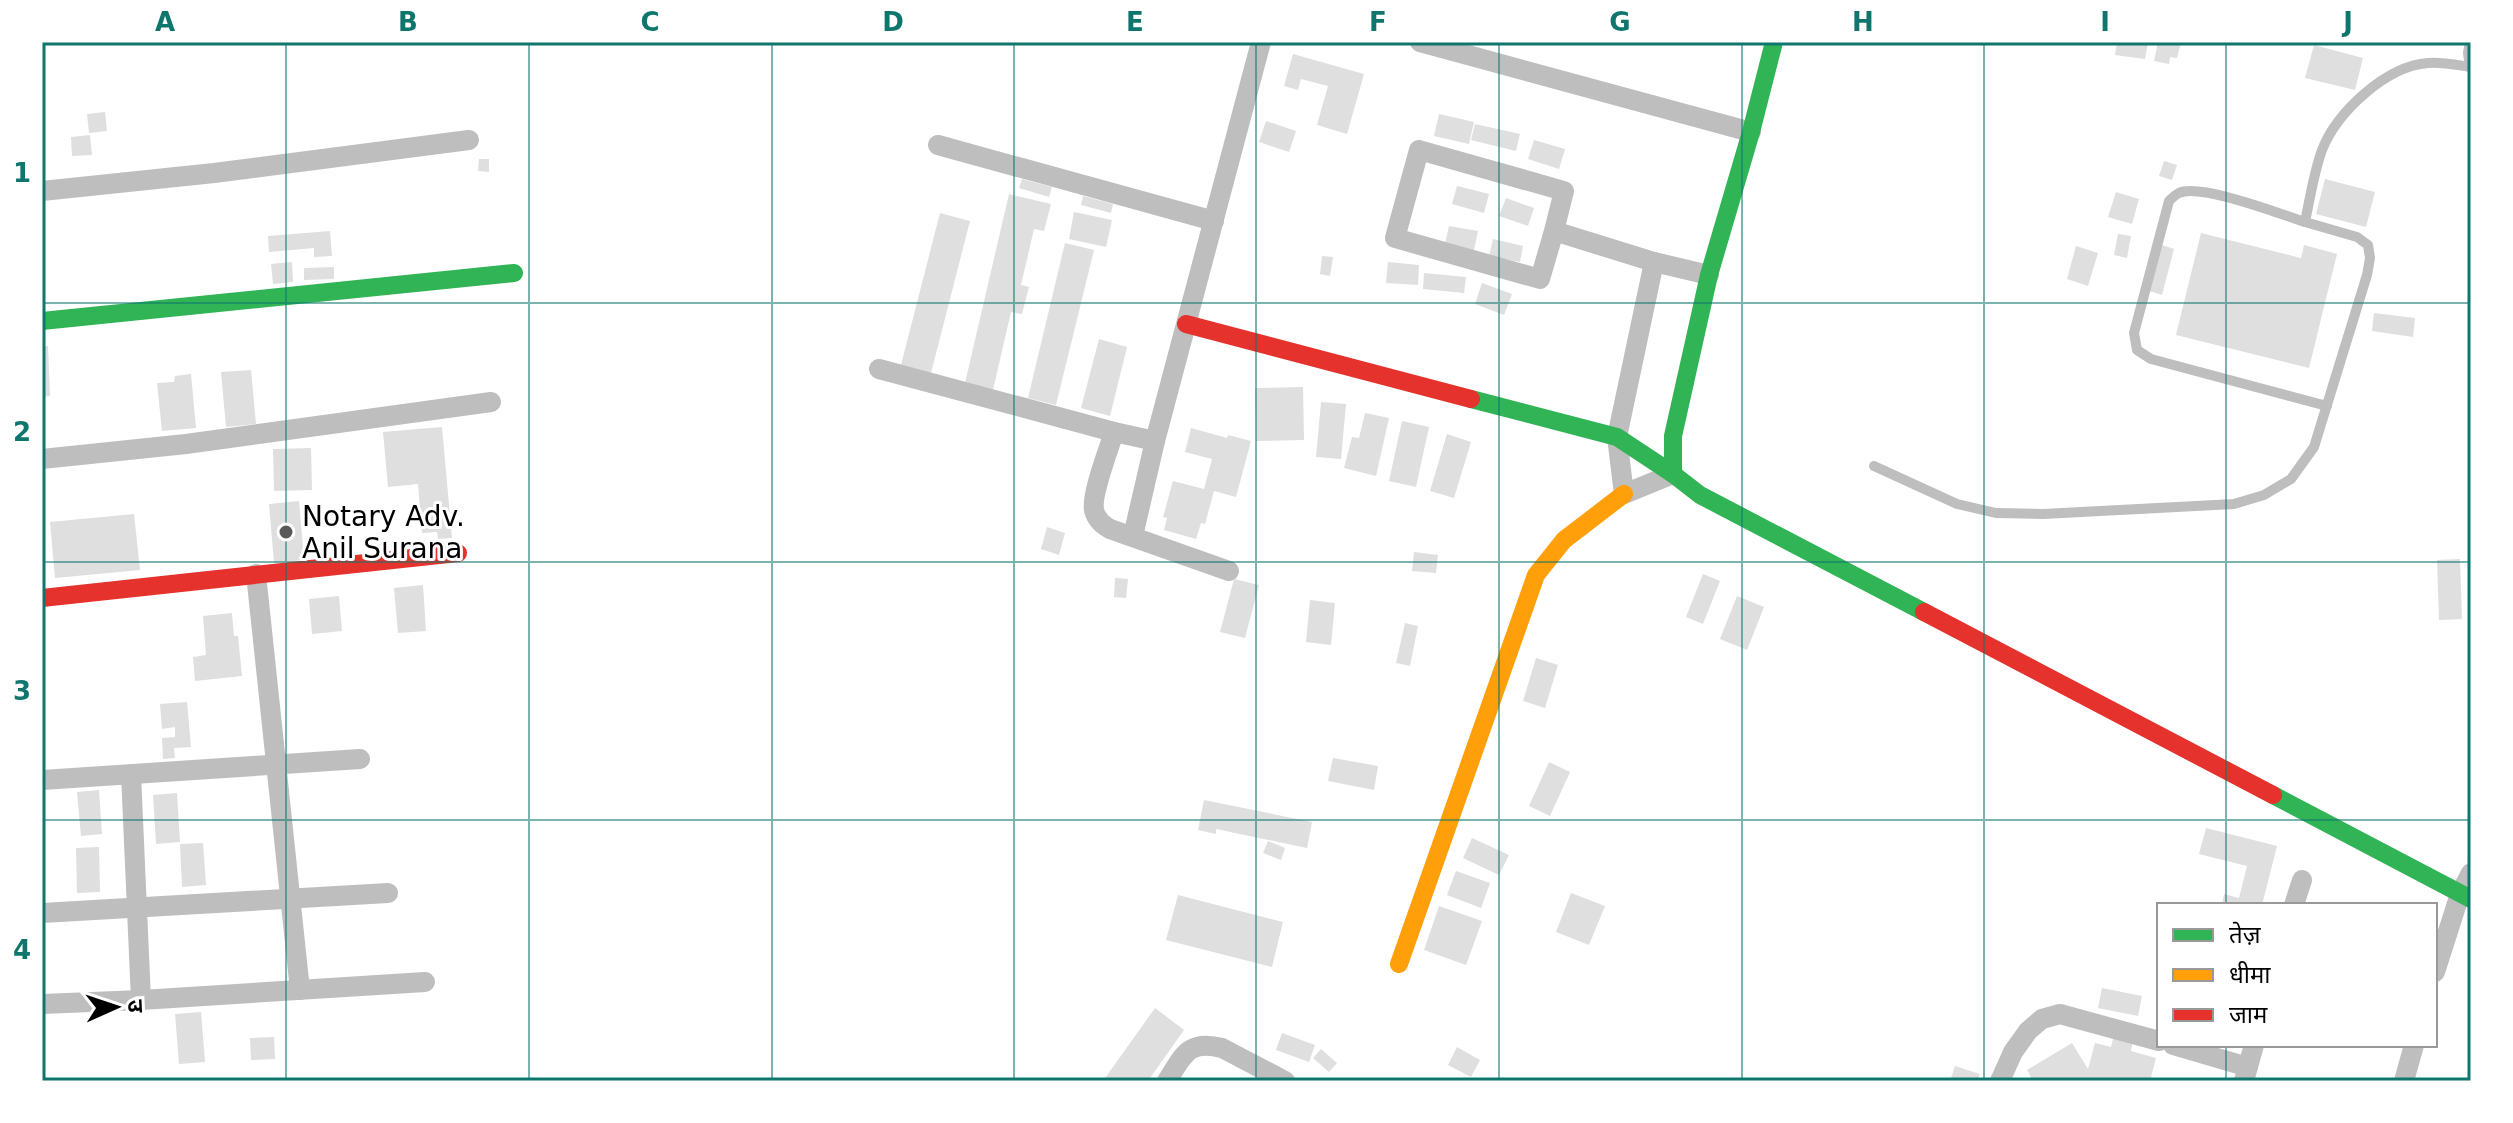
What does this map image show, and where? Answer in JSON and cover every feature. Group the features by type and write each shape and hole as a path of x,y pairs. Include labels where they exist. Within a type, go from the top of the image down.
{"street":[{"path":"1133,536 1155,441 1261,42"},
{"path":"1420,42 1751,132"},
{"path":"1673,474 1673,436 1709,275 1774,42"},
{"path":"42,191 214,173 469,140"},
{"path":"938,145 1214,221"},
{"path":"1419,150 1564,191 1554,231 1540,279 1395,238 1419,150"},
{"path":"1554,231 1654,262 1709,275"},
{"path":"1624,494 1617,437 1654,262"},
{"path":"42,321 514,273"},
{"path":"1186,324 1617,437 1700,495 2465,897"},
{"path":"879,369 1155,441"},
{"path":"42,459 186,444 491,402"},
{"path":"1114,432 1095,497 1094,511 1103,525 1229,571"},
{"path":"1399,964 1536,575 1551,551 1624,494 1673,474"},
{"path":"42,598 458,553"},
{"path":"256,574 300,990"},
{"path":"42,780 360,759"},
{"path":"131,774 141,1000"},
{"path":"2437,967 2465,897 2471,873"},
{"path":"2295,903 2302,880"},
{"path":"42,913 388,893"},
{"path":"42,1004 425,982"},
{"path":"2000,1081 2013,1052 2028,1031 2042,1019 2060,1014 2157,1040"},
{"path":"1167,1081 1187,1051 1197,1045 1222,1048 1285,1081"},
{"path":"2178,1047 2246,1074 2253,1047"},
{"path":"2404,1081 2413,1047"}],"lane":[{"path":"2305,222 2321,152 2343,113 2384,80 2407,68 2428,63 2471,67 2468,53 2470,42"},
{"path":"1874,466 1957,504 1996,513 2043,514 2234,504 2264,495 2291,479 2314,447 2327,406 2367,275 2370,258 2368,245 2357,237 2214,194 2179,192 2169,201 2134,333 2137,350 2151,359 2327,406"}],"building":[{"path":"2117,42 2148,42 2145,59 2115,55"},
{"path":"2158,42 2181,42 2177,58 2170,57 2169,64 2154,61"},
{"path":"2314,45 2363,58 2355,90 2305,78"},
{"path":"1293,54 1364,74 1347,134 1317,125 1328,86 1301,79 1298,90 1284,86"},
{"path":"105,112 107,131 89,133 87,114"},
{"path":"1439,114 1474,122 1469,144 1434,136"},
{"path":"1266,121 1296,131 1289,152 1259,142"},
{"path":"1475,124 1520,134 1516,151 1471,140"},
{"path":"90,135 92,155 72,156 71,137"},
{"path":"1534,140 1565,149 1559,169 1528,159"},
{"path":"479,159 489,159 489,172 478,171"},
{"path":"2164,161 2177,165 2172,180 2159,176"},
{"path":"1022,179 1052,187 1049,197 1019,188"},
{"path":"2325,179 2375,192 2366,227 2316,214"},
{"path":"1457,186 1489,194 1484,213 1452,204"},
{"path":"2116,192 2139,199 2132,224 2108,217"},
{"path":"1009,194 1051,204 1044,231 1034,229 1021,285 1029,287 1022,314 1011,312 993,390 965,383"},
{"path":"1083,196 1113,204 1111,213 1081,205"},
{"path":"1506,198 1534,208 1528,226 1499,216"},
{"path":"1074,212 1112,220 1106,247 1069,239"},
{"path":"940,213 970,221 931,373 901,365"},
{"path":"1449,226 1478,231 1474,250 1445,244"},
{"path":"330,231 332,256 314,257 314,248 269,252 268,236"},
{"path":"2201,233 2301,258 2304,245 2337,254 2309,368 2176,335"},
{"path":"2118,234 2131,236 2127,258 2114,255"},
{"path":"1493,239 1523,246 1520,262 1489,256"},
{"path":"1065,243 1094,250 1056,405 1028,398"},
{"path":"2162,245 2174,249 2162,295 2149,291"},
{"path":"2076,246 2098,253 2088,286 2067,279"},
{"path":"1322,256 1333,257 1330,276 1320,274"},
{"path":"292,262 293,282 273,284 271,264"},
{"path":"1388,262 1419,265 1418,285 1386,283"},
{"path":"334,267 334,279 304,280 304,268"},
{"path":"1424,273 1466,277 1464,293 1423,289"},
{"path":"1482,283 1512,294 1504,315 1475,304"},
{"path":"2374,313 2415,318 2413,337 2372,331"},
{"path":"1099,339 1127,347 1110,416 1081,408"},
{"path":"42,346 48,346 50,396 42,397"},
{"path":"251,370 256,424 226,427 221,372"},
{"path":"191,374 196,428 162,431 157,383 174,382 175,376"},
{"path":"1303,387 1304,440 1256,441 1255,388"},
{"path":"1321,402 1346,404 1341,459 1316,457"},
{"path":"1365,413 1389,418 1376,476 1344,468 1352,437 1359,438"},
{"path":"1402,421 1429,427 1416,487 1389,481"},
{"path":"442,427 452,538 438,539 437,532 422,533 418,484 388,487 383,432"},
{"path":"1191,428 1251,441 1236,497 1214,491 1205,524 1201,523 1196,539 1164,530 1167,518 1163,517 1173,481 1204,489 1212,459 1185,452"},
{"path":"1447,434 1471,442 1454,498 1430,491"},
{"path":"311,448 312,490 274,491 273,449"},
{"name":"Notary Adv. Anil Surana","path":"299,501 304,560 274,563 269,504"},
{"path":"134,514 140,570 55,578 50,522"},
{"path":"1047,527 1065,533 1059,555 1041,549"},
{"path":"1414,552 1438,555 1436,573 1412,571"},
{"path":"2460,559 2462,619 2439,620 2437,560"},
{"path":"1703,574 1720,581 1703,624 1686,617"},
{"path":"1115,578 1128,579 1126,598 1114,597"},
{"path":"1234,579 1259,585 1245,638 1220,632"},
{"path":"423,585 426,631 398,633 394,588"},
{"path":"339,596 342,631 312,634 309,599"},
{"path":"1737,596 1764,607 1747,650 1720,639"},
{"path":"1310,600 1335,603 1331,645 1306,642"},
{"path":"232,613 242,676 195,681 193,657 206,655 203,616"},
{"path":"1405,623 1418,626 1410,666 1396,663"},
{"path":"1536,658 1558,665 1545,708 1523,701"},
{"path":"187,702 191,747 174,748 175,758 163,759 162,738 175,737 175,727 162,729 160,704"},
{"path":"1333,758 1378,766 1374,790 1328,781"},
{"path":"1549,762 1570,772 1550,816 1529,806"},
{"path":"99,790 102,834 81,836 77,792"},
{"path":"177,793 180,842 156,844 153,795"},
{"path":"1204,800 1312,822 1307,848 1216,829 1216,834 1198,830"},
{"path":"2206,828 2277,846 2263,903 2222,903 2224,894 2239,898 2247,866 2199,854"},
{"path":"1472,838 1509,855 1499,875 1463,858"},
{"path":"1268,841 1285,848 1281,860 1263,853"},
{"path":"203,843 206,885 182,887 180,844"},
{"path":"99,847 100,892 77,893 76,848"},
{"path":"1456,871 1490,883 1481,908 1447,895"},
{"path":"1571,893 1605,906 1589,945 1556,932"},
{"path":"1178,895 1283,922 1272,967 1166,940"},
{"path":"1439,906 1482,921 1466,965 1424,950"},
{"path":"2102,988 2142,996 2138,1016 2098,1008"},
{"path":"1155,1008 1184,1030 1148,1081 1103,1081"},
{"path":"201,1012 205,1062 179,1064 175,1014"},
{"path":"1282,1033 1315,1045 1309,1062 1276,1050"},
{"path":"2114,1035 2133,1040 2131,1051 2156,1058 2150,1081 2033,1081 2027,1070 2072,1043 2088,1069 2095,1043 2111,1047"},
{"path":"274,1037 275,1059 251,1060 250,1038"},
{"path":"1457,1047 1480,1060 1471,1077 1448,1065"},
{"path":"1321,1049 1337,1063 1329,1072 1313,1058"},
{"path":"1955,1066 1980,1074 1977,1081 1950,1081"}],"traffic: fast":[{"path":"1774,42 1709,275 1673,436 1673,474 1700,495 1924,612"},
{"path":"42,321 514,273"},
{"path":"1471,399 1617,437 1673,474"},
{"path":"2273,795 2471,899"}],"traffic: slow":[{"path":"1399,964 1536,575 1564,540 1624,494"}],"traffic: jam":[{"path":"1186,324 1471,399"},
{"path":"42,598 458,553"},
{"path":"1924,612 2273,795"}],"place":[{"name":"Notary Adv. Anil Surana","path":"286,532"}]}
